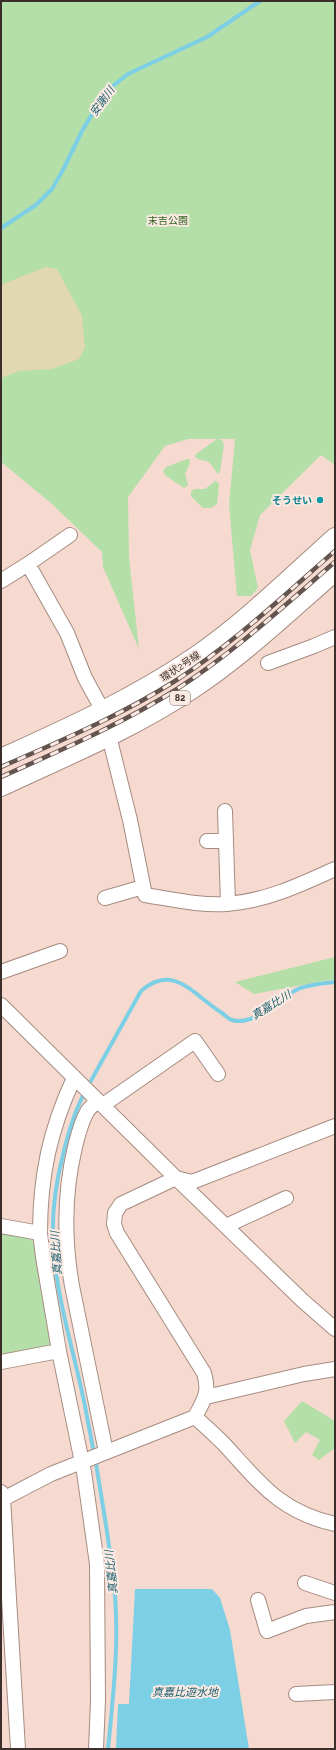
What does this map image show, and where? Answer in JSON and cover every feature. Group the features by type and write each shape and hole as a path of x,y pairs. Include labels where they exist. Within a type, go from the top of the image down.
{"main road":[{"name":"環状2号線","path":"1,758 103,711 157,681 196,656 244,617 335,537"},
{"name":"82","path":"1,787 109,736 172,702 211,677 248,648 335,572"}],"street":[{"path":"1,581 70,536"},
{"path":"28,564 67,634 86,678 103,711"},
{"path":"268,663 335,637"},
{"path":"109,736 130,820 145,895 214,904 228,904 267,897 302,884 335,869"},
{"path":"226,811 225,841 228,904"},
{"path":"207,841 225,841"},
{"path":"105,898 143,887"},
{"path":"1,972 60,951"},
{"path":"1,1006 176,1178 335,1329"},
{"path":"104,1453 68,1266 66,1228 67,1191 74,1151 87,1110 98,1101 195,1041 218,1074"},
{"path":"77,1081 58,1114 47,1156 43,1182 40,1232 42,1257 59,1351 85,1461 93,1527 97,1564 99,1720 96,1749"},
{"path":"18,1749 2,1497 46,1477 195,1417 206,1397 208,1384 204,1373 186,1342 128,1254 114,1224 115,1213 122,1204 176,1178 192,1182 335,1126"},
{"path":"226,1226 286,1198"},
{"path":"1,1226 40,1232"},
{"path":"1,1362 59,1351"},
{"path":"206,1397 282,1378 335,1369"},
{"path":"195,1417 223,1444 249,1474 270,1494 286,1505 313,1519 335,1524"},
{"path":"305,1583 335,1593"},
{"path":"258,1600 268,1631 306,1616 335,1612"},
{"path":"296,1694 335,1692"}],"green space":[{"name":"末吉公園","path":"1,1 335,1 335,465 321,455 260,515 250,550 258,588 251,596 237,596 229,504 235,439 188,439 165,446 128,497 129,557 139,649 103,567 102,552 52,504 1,462"},
{"path":"217,439 222,440 224,445 220,472 218,474 209,462 195,457 196,454"},
{"path":"189,459 190,463 185,474 188,485 184,488 166,476 163,471 166,467"},
{"path":"215,481 218,482 219,485 217,504 211,508 203,508 191,496 191,491 195,489 205,489"},
{"path":"335,957 335,979 254,994 235,982"},
{"path":"1,1231 30,1238 34,1243 51,1349 19,1355 17,1351 1,1356"},
{"path":"302,1401 335,1421 335,1448 319,1460 312,1455 320,1440 306,1432 295,1443 284,1421"}],"sand":[{"path":"45,267 57,269 82,316 85,348 79,359 52,369 19,371 1,378 1,285"}],"water":[{"name":"真嘉比遊水地","path":"135,1589 212,1589 220,1598 230,1630 249,1749 116,1749 118,1704 129,1704"}],"waterway":[{"name":"安謝川","path":"1,228 36,205 52,189 82,131 100,101 114,85 128,74 207,37 260,1"},
{"name":"真嘉比川","path":"88,1086 141,991 153,983 164,980 174,981 193,991 229,1019 240,1021 248,1020 257,1016 300,988 315,984 335,982"},
{"name":"真嘉比川","path":"85,1092 67,1139 56,1186 53,1238 54,1259 61,1302 85,1406 97,1467 115,1591 116,1659 108,1749"}],"railway":[{"path":"1,767 111,717 175,681 196,667 237,635 335,551"},
{"path":"1,777 69,747 135,714 177,689 219,660 239,644 335,562"}],"place":[{"name":"そうせい","path":"320,500"}]}
